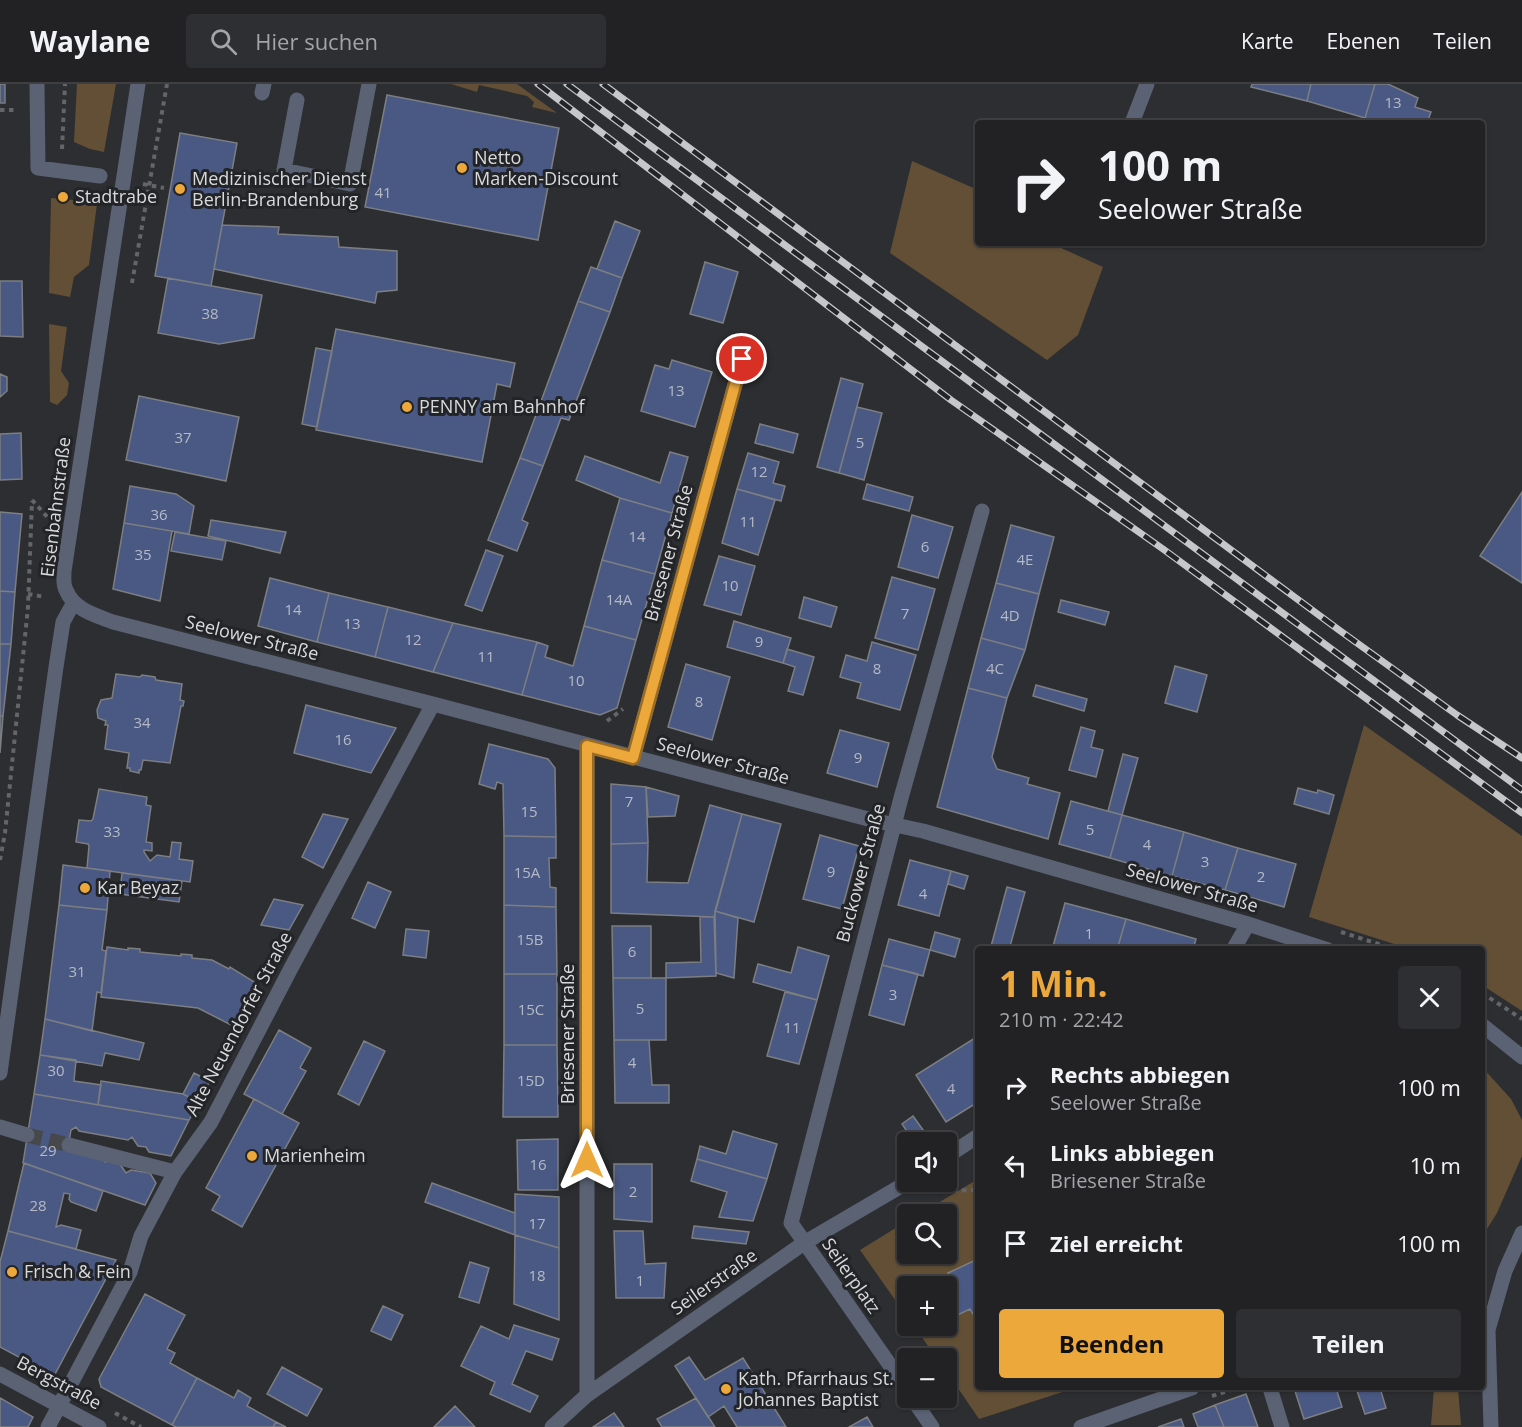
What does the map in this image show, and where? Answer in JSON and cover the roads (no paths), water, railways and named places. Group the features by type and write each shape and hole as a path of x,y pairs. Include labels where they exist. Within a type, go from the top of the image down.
{"street":[{"path":"38,84 38,168 100,176"},
{"name":"Eisenbahnstraße","path":"74,602 65,590 64,571 138,84"},
{"path":"297,100 284,170 350,184 369,84"},
{"path":"1133,120 1147,84"},
{"name":"Briesener Straße","path":"633,758 742,359"},
{"name":"Buckower Straße","path":"804,1243 790,1222 894,825 982,511"},
{"path":"0,1073 7,979 63,622 74,602"},
{"name":"Seelower Straße","path":"74,602 86,613 112,622 923,831 1248,924 1316,946"},
{"name":"Alte Neuendorfer Straße","path":"48,1427 130,1272 141,1236 175,1172 211,1122 433,704"},
{"name":"Briesener Straße","path":"587,746 587,1395"},
{"path":"1235,946 1248,924"},
{"path":"1485,1027 1522,1057"},
{"path":"0,1127 27,1135"},
{"path":"957,1150 975,1138"},
{"path":"69,1145 175,1172"},
{"name":"Seilerstraße","path":"552,1427 587,1395 804,1243 897,1189"},
{"path":"1491,1427 1488,1329 1505,1271 1522,1233"},
{"name":"Seilerplatz","path":"804,1243 897,1375"},
{"name":"Bergstraße","path":"0,1374 99,1427"},
{"path":"1081,1427 1186,1390"},
{"path":"1271,1390 1282,1427"},
{"path":"919,1408 932,1427"}],"tunnel":[{"path":"27,1135 69,1145"}],"railway":[{"path":"538,84 951,400 1163,549 1522,813"},
{"path":"567,84 1522,790"},
{"path":"603,84 1339,630 1457,715 1522,758"}],"place":[{"name":"Netto Marken-Discount","path":"462,168"},
{"name":"Medizinischer Dienst Berlin-Brandenburg","path":"180,189"},
{"name":"Stadtrabe","path":"63,197"},
{"name":"PENNY am Bahnhof","path":"407,407"},
{"name":"Kar Beyaz","path":"85,888"},
{"name":"Marienheim","path":"252,1156"},
{"name":"Frisch & Fein","path":"12,1272"},
{"name":"Kath. Pfarrhaus St. Johannes Baptist","path":"726,1389"}]}
